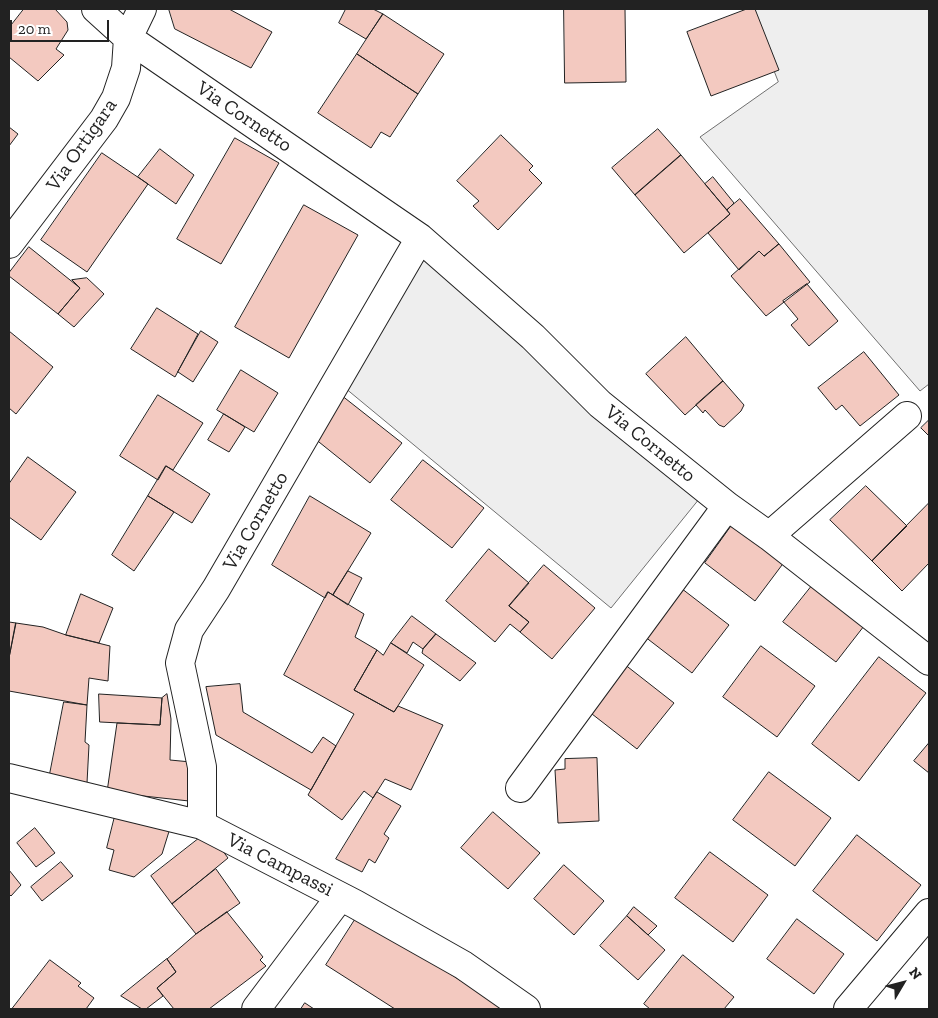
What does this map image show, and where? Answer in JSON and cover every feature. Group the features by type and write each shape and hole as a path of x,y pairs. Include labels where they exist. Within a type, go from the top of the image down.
{"street":[{"name":"Via Cornetto","path":"96,9 128,38 420,238 533,337 600,404 727,506 769,536 929,661"},
{"name":"Via Ortigara","path":"9,244 104,119 116,98 126,68 128,38 142,9"},
{"name":"Via Cornetto","path":"202,825 202,767 180,663 189,630 216,590 420,238"},
{"path":"769,536 907,416"},
{"path":"520,788 727,506"},
{"name":"Via Campassi","path":"9,778 202,825 340,896 463,965 526,1009"},
{"path":"256,1009 340,896"},
{"path":"848,1009 929,913"}],"shaded area":[{"path":"750,9 929,9 929,384 920,391 700,137 778,82"},
{"path":"410,234 712,483 611,608 333,378"}],"building":[{"path":"24,9 55,9 67,22 68,30 56,49 64,55 38,81 9,57 9,28"},
{"path":"169,9 229,9 272,32 251,68 175,29"},
{"path":"346,9 373,9 383,14 366,39 339,23"},
{"path":"564,9 625,9 626,82 565,83"},
{"path":"747,9 755,9 779,70 711,96 687,32"},
{"path":"383,14 444,54 418,94 357,54"},
{"path":"357,54 418,94 390,137 381,132 371,148 318,113"},
{"path":"9,127 18,134 9,146"},
{"path":"658,129 681,155 635,195 612,168"},
{"path":"501,135 533,166 529,170 542,183 498,230 473,206 479,201 457,181"},
{"path":"235,138 279,163 221,264 177,239"},
{"path":"160,149 194,175 176,204 138,177"},
{"path":"102,153 148,184 87,272 41,240"},
{"path":"681,155 730,214 684,253 635,195"},
{"path":"713,177 734,203 727,210 705,184"},
{"path":"740,199 779,244 764,256 759,251 739,270 708,233 730,214 727,210"},
{"path":"304,205 358,235 289,358 235,327"},
{"path":"779,244 810,282 766,316 731,276 759,251 764,256"},
{"path":"29,247 80,288 58,314 9,276 9,273"},
{"path":"87,278 104,294 74,327 58,314 80,288 72,280"},
{"path":"807,284 838,321 809,346 791,325 798,319 783,301"},
{"path":"157,308 198,334 175,377 131,349"},
{"path":"9,331 53,367 16,414 9,408"},
{"path":"201,331 218,342 193,382 178,372"},
{"path":"686,337 723,381 685,415 646,374"},
{"path":"864,352 899,395 860,426 842,405 836,410 818,388"},
{"path":"241,370 278,393 254,432 217,410"},
{"path":"723,381 744,405 741,411 724,427 719,425 705,410 703,413 696,405"},
{"path":"158,395 203,423 173,470 166,466 158,480 120,456"},
{"path":"341,395 402,443 370,483 309,434"},
{"path":"224,414 245,427 229,452 208,440"},
{"path":"929,420 929,436 921,428"},
{"path":"28,457 76,492 41,540 9,517 9,484"},
{"path":"423,460 484,508 452,548 391,500"},
{"path":"166,466 210,494 192,523 148,496"},
{"path":"866,486 907,526 872,561 830,520"},
{"path":"148,496 174,512 134,571 112,555"},
{"path":"310,496 371,533 333,595 328,592 325,598 272,565"},
{"path":"929,503 929,563 902,591 872,561"},
{"path":"737,518 788,557 755,601 705,563"},
{"path":"489,549 529,583 509,606 529,622 520,632 510,624 495,642 446,601"},
{"path":"544,565 595,608 552,659 520,632 529,622 509,606"},
{"path":"348,571 362,578 348,605 333,595"},
{"path":"819,577 871,617 836,662 783,622"},
{"path":"677,585 729,625 692,673 640,633"},
{"path":"328,592 364,614 355,637 377,650 354,690 394,712 398,706 443,725 411,790 385,779 373,798 364,791 342,820 308,795 354,714 284,675"},
{"path":"81,594 113,608 99,643 66,635"},
{"path":"412,616 436,634 423,649 413,642 407,653 391,643"},
{"path":"9,622 16,623 9,658"},
{"path":"16,623 43,627 110,646 108,681 89,678 87,705 9,691 9,658"},
{"path":"436,634 476,663 460,681 422,653 423,649"},
{"path":"391,643 424,665 394,712 354,690 377,650 383,655"},
{"path":"761,646 815,686 777,737 723,697"},
{"path":"879,657 926,693 859,781 812,744"},
{"path":"619,660 674,703 637,749 583,707"},
{"path":"240,684 243,712 312,753 323,737 336,746 311,790 216,735 206,687"},
{"path":"99,694 162,698 160,725 100,722"},
{"path":"167,694 171,719 170,760 191,762 189,801 107,792 117,723 160,725 162,698"},
{"path":"64,702 87,705 85,742 89,745 87,783 49,779"},
{"path":"929,743 929,773 914,761"},
{"path":"597,758 599,821 558,823 555,770 565,769 565,759"},
{"path":"769,772 831,818 795,866 733,820"},
{"path":"377,792 401,806 384,834 389,838 375,863 369,859 362,872 336,859"},
{"path":"117,808 171,825 162,854 134,877 109,870 114,850 107,848"},
{"path":"493,812 540,853 508,889 461,848"},
{"path":"35,828 55,853 36,867 17,843"},
{"path":"857,835 921,885 877,941 813,891"},
{"path":"202,836 214,839 228,858 172,904 151,876"},
{"path":"710,852 768,895 733,942 675,898"},
{"path":"61,862 73,876 42,901 31,887"},
{"path":"564,865 604,901 574,935 534,899"},
{"path":"216,869 240,903 196,934 172,904"},
{"path":"9,870 21,885 11,896 9,894"},
{"path":"634,907 657,926 648,935 627,916"},
{"path":"227,912 263,957 260,960 266,966 209,1009 174,1009 157,988 176,972 167,959 196,934"},
{"path":"358,915 502,1007 501,1009 395,1009 326,965"},
{"path":"627,916 665,950 638,980 600,946"},
{"path":"797,919 844,954 814,994 767,959"},
{"path":"683,955 734,997 724,1009 650,1009 644,1004"},
{"path":"167,959 176,972 157,988 163,996 146,1009 142,1009 121,996"},
{"path":"50,960 81,983 78,986 94,998 86,1009 12,1009"},
{"path":"305,1003 314,1009 301,1009"}]}
